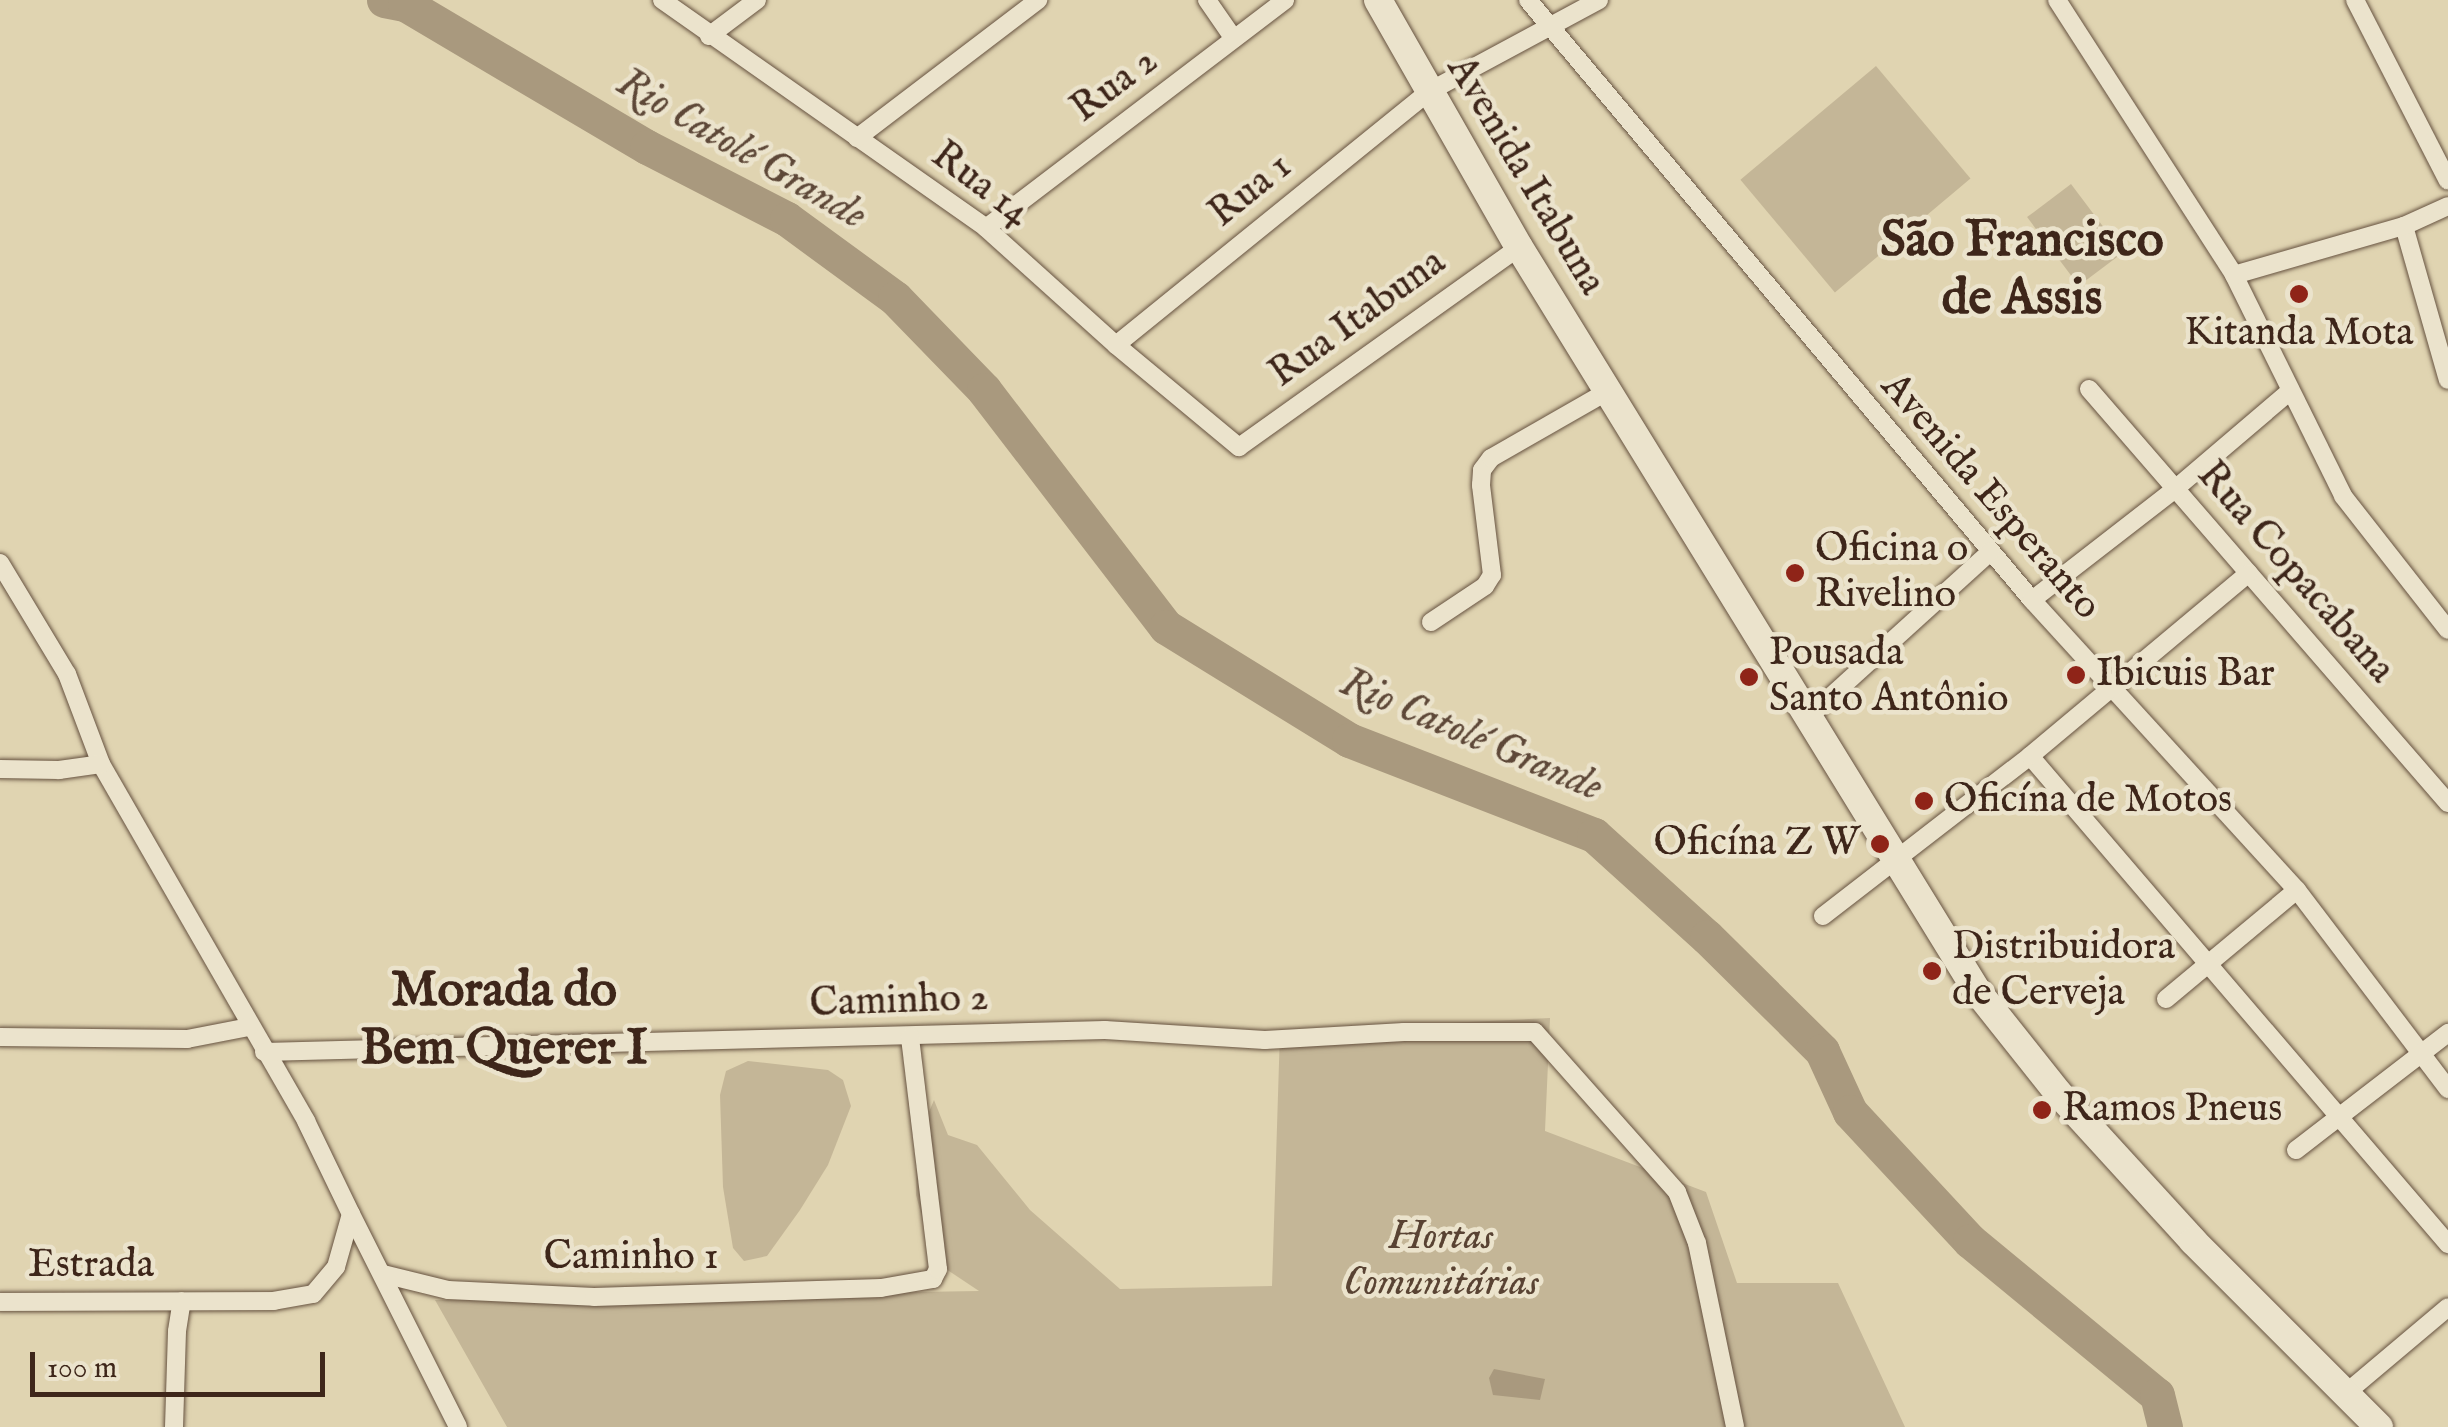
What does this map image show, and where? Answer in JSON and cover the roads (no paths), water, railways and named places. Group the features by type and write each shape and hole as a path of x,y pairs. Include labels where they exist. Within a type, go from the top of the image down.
{"main road":[{"name":"Avenida Itabuna","path":"1378,0 1519,247 1978,990 2032,1064 2193,1241 2379,1427"}],"street":[{"name":"Rua 14","path":"662,0 986,228 1116,345 1239,447"},
{"path":"708,36 757,0"},
{"path":"857,138 1038,0"},
{"path":"1207,0 1234,39"},
{"name":"Rua 2","path":"986,228 1285,0"},
{"name":"Avenida Esperanto","path":"1528,0 1990,552 2108,688 2297,890 2422,1056"},
{"name":"Rua 1","path":"1116,345 1430,91 1552,29 1599,0"},
{"path":"2058,0 2234,275 2343,496 2448,630"},
{"path":"2355,0 2448,181"},
{"path":"2234,275 2404,226 2448,206"},
{"path":"2404,226 2448,380"},
{"name":"Rua Itabuna","path":"1239,447 1519,247"},
{"name":"Rua Copacabana","path":"2089,389 2448,803"},
{"path":"1431,622 1485,586 1492,575 1481,485 1482,470 1491,458 1608,391"},
{"path":"2032,600 2175,489 2290,391"},
{"path":"1807,718 1990,552"},
{"path":"0,563 67,674 101,764 306,1121 458,1427"},
{"path":"1823,916 2030,756 2250,573"},
{"path":"2030,756 2448,1244"},
{"path":"0,769 60,770 101,764"},
{"path":"2166,999 2297,890"},
{"path":"0,1037 188,1039 249,1027"},
{"name":"Caminho 2","path":"264,1052 1105,1030 1265,1040 1404,1032 1535,1032 1677,1192 1701,1260 1735,1427"},
{"path":"2296,1150 2448,1034"},
{"name":"Caminho 1","path":"383,1274 448,1290 594,1297 882,1288 925,1283 938,1270 910,1037"},
{"path":"2422,1056 2448,1089"},
{"name":"Estrada","path":"0,1302 274,1301 313,1294 336,1267 351,1214"},
{"path":"174,1427 175,1361 182,1301"},
{"path":"2346,1393 2448,1306"}],"waterway":[{"name":"Rio Catolé Grande","path":"384,0 405,4 647,147 787,219 895,298 984,390 1166,627 1349,740 1594,835 1707,937 1822,1051 1850,1112 1970,1241 2157,1395 2165,1427"}],"place":[{"name":"Kitanda Mota","path":"2299,294"},
{"name":"Oficina o Rivelino","path":"1795,573"},
{"name":"Ibicuis Bar","path":"2076,675"},
{"name":"Pousada Santo Antônio","path":"1749,677"},
{"name":"Oficína de Motos","path":"1924,801"},
{"name":"Oficína Z W","path":"1880,844"},
{"name":"Distribuidora de Cerveja","path":"1932,971"},
{"name":"Ramos Pneus","path":"2042,1110"}],"district":[{"name":"São Francisco de Assis","path":"2022,270"},
{"name":"Morada do Bem Querer I","path":"504,1020"}],"park label":[{"name":"Hortas Comunitárias","path":"1441,1261"}]}
